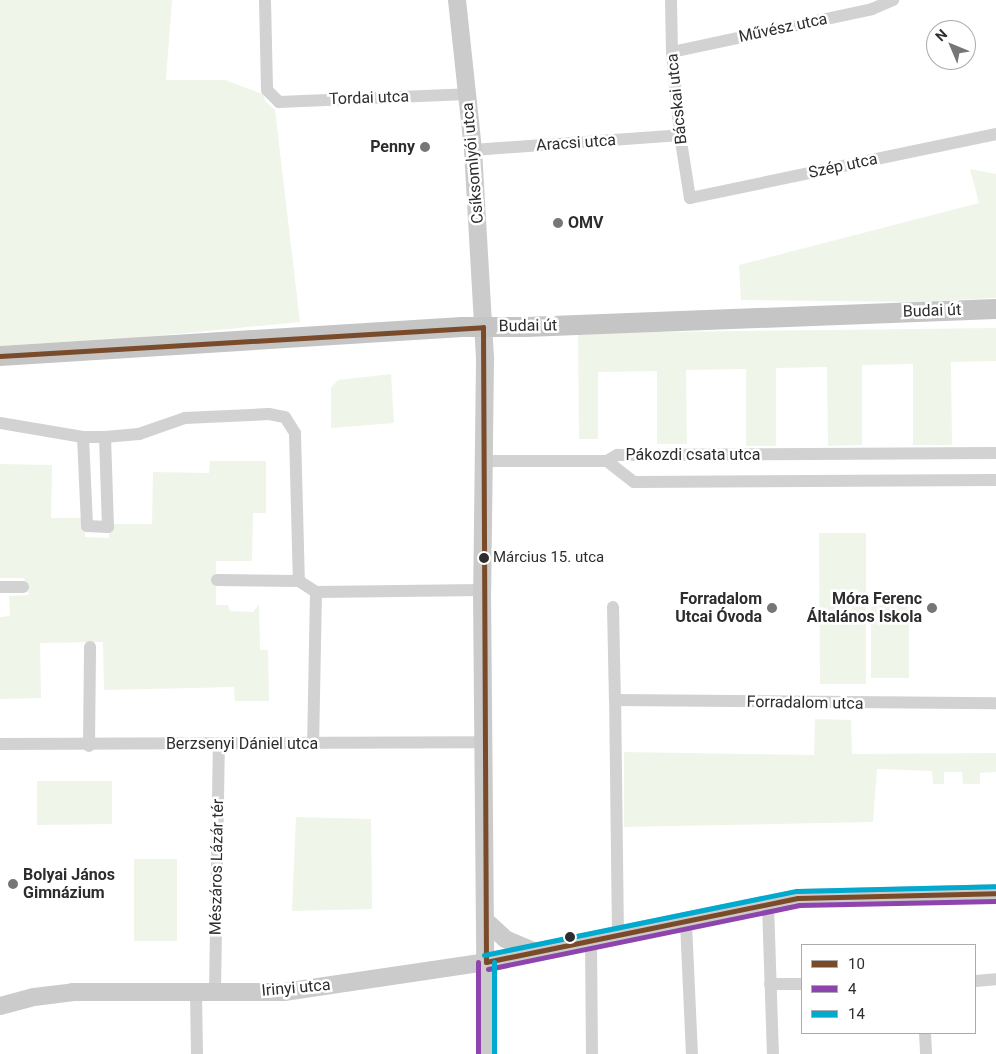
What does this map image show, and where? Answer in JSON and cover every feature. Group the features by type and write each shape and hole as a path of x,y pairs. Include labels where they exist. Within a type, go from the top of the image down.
{"main road":[{"name":"Budai út","path":"0,356 483,327 996,309"}],"street":[{"name":"Tordai utca","path":"265,0 267,90 279,102 468,94"},
{"name":"Csíksomlyói utca","path":"457,0 474,150 483,327"},
{"name":"Bácskai utca","path":"671,0 672,52 680,135 690,198"},
{"name":"Művész utca","path":"672,52 872,9 893,0"},
{"name":"Szép utca","path":"690,198 996,134"},
{"name":"Aracsi utca","path":"474,150 680,135"},
{"path":"483,327 482,590 486,1054"},
{"path":"0,423 83,437 105,437 139,434 185,418 269,414 285,417 295,433 299,580"},
{"path":"83,437 86,526 108,527 105,437"},
{"name":"Pákozdi csata utca","path":"996,453 617,455 608,460 634,482 996,480"},
{"path":"483,461 608,460"},
{"path":"218,580 299,580 316,592 482,590"},
{"path":"0,587 23,587"},
{"path":"313,744 316,592"},
{"path":"613,607 618,937"},
{"path":"89,746 90,647"},
{"name":"Forradalom utca","path":"615,700 996,703"},
{"name":"Berzsenyi Dániel utca","path":"0,744 89,746 219,742 313,744 483,742"},
{"name":"Mészáros Lázár tér","path":"215,992 219,742"},
{"name":"Irinyi utca","path":"0,1006 54,993 284,992 486,962 686,924 798,898 875,894 996,893"},
{"path":"768,905 774,1054"},
{"path":"486,921 505,939 537,952"},
{"path":"686,924 692,1054"},
{"path":"591,942 592,1054"},
{"path":"976,980 996,979"},
{"path":"770,984 801,984"},
{"path":"196,992 196,1054"},
{"path":"926,1034 926,1054"}],"shaded area":[{"path":"0,0 172,0 166,80 225,80 263,94 266,102 275,110 300,322 145,337 0,346"},
{"path":"970,169 996,174 996,298 918,302 741,300 739,265 979,203"},
{"path":"996,328 996,361 951,362 952,445 913,445 913,364 862,365 862,445 828,446 827,367 776,368 776,446 746,446 746,369 686,370 687,444 657,444 657,371 598,372 598,439 579,439 578,333"},
{"path":"391,374 394,423 331,428 331,388 338,380"},
{"path":"210,461 266,461 266,513 253,513 252,561 216,561 216,605 228,605 230,611 253,612 259,604 260,650 268,650 269,701 235,701 234,687 104,690 103,642 40,643 41,698 0,699 0,617 10,616 9,596 29,595 24,578 0,578 0,464 52,465 51,518 85,518 85,537 109,538 110,524 152,524 153,472 209,473"},
{"path":"819,533 866,533 866,684 820,684"},
{"path":"871,605 909,605 909,678 871,678"},
{"path":"815,719 851,720 852,754 996,753 996,772 980,773 980,784 963,784 962,772 944,772 944,784 933,784 932,771 877,769 873,822 624,827 624,752 814,755"},
{"path":"37,781 112,781 112,824 37,825"},
{"path":"296,817 371,819 372,909 292,911"},
{"path":"134,859 177,859 177,941 134,941"}],"transit line":[{"name":"10","path":"483,327 486,962 798,898 996,893"},
{"name":"10","path":"0,356 483,327"},
{"name":"14","path":"484,955 797,891 996,886"},
{"name":"4","path":"488,969 799,905 996,901"},
{"name":"4","path":"478,962 478,1054"},
{"name":"14","path":"494,962 494,1054"}],"place":[{"name":"Penny","path":"425,147"},
{"name":"OMV","path":"558,223"},
{"name":"Március 15. utca","path":"484,558"},
{"name":"Forradalom Utcai Óvoda","path":"772,608"},
{"name":"Móra Ferenc Általános Iskola","path":"932,608"},
{"name":"Bolyai János Gimnázium","path":"13,884"}]}
